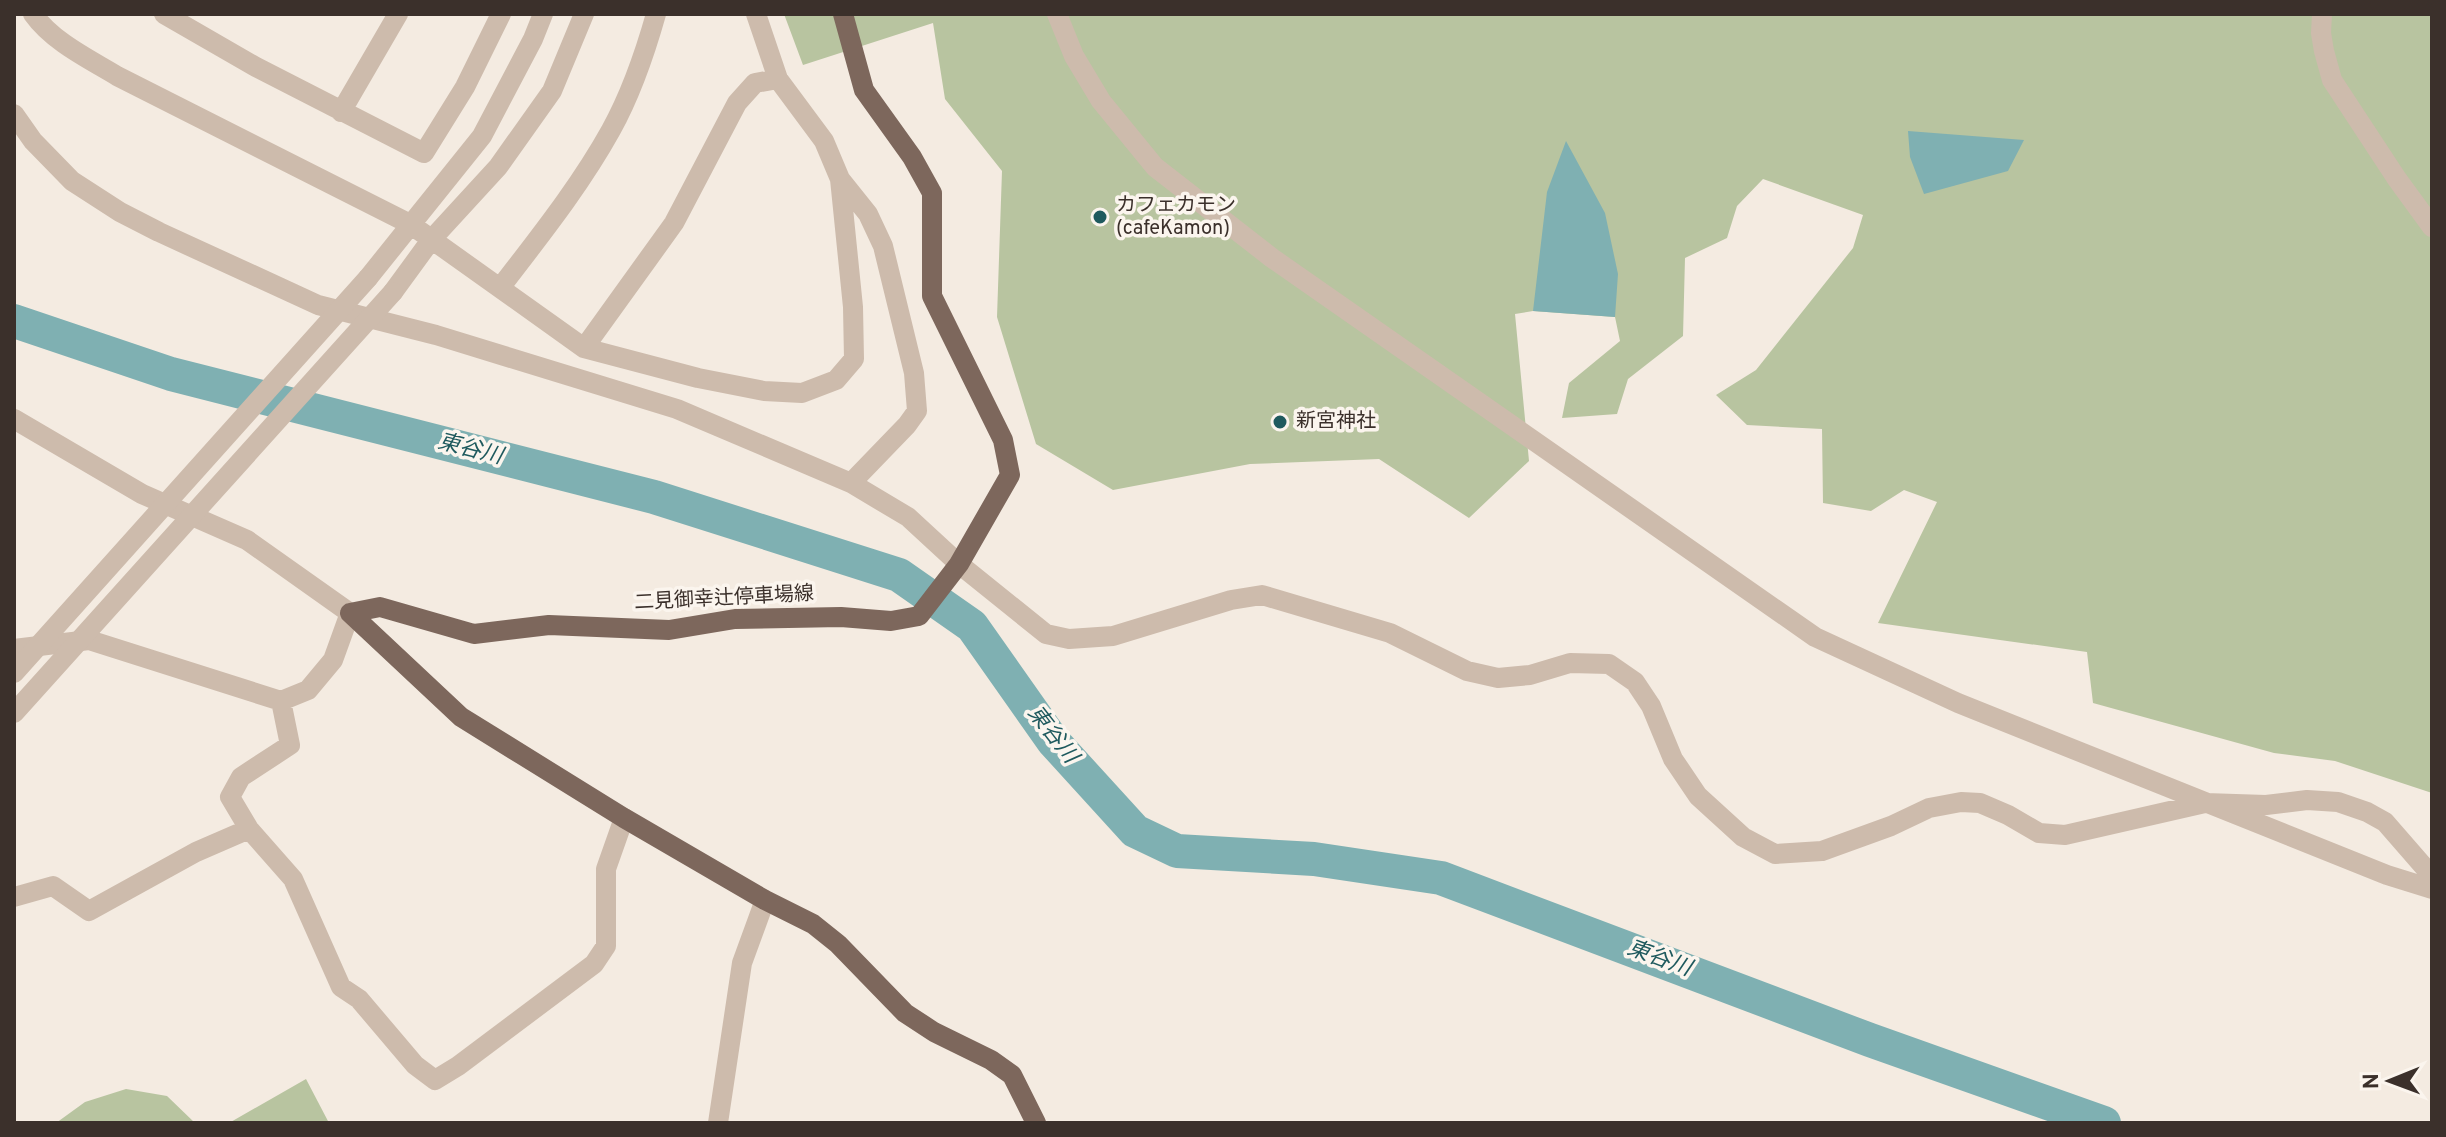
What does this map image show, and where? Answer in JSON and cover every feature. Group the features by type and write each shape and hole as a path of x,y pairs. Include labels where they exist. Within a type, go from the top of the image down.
{"main road":[{"name":"二見御幸辻停車場線","path":"350,613 380,607 474,634 549,625 669,630 735,619 841,617 891,621 919,616 959,564 1010,475 1003,440 932,296 932,193 912,157 864,90 843,14"},
{"path":"350,613 461,717 624,818 765,900 813,924 838,944 905,1013 934,1032 991,1060 1012,1075 1036,1123"}],"street":[{"path":"33,14 40,24 79,53 117,76 410,224 584,348 698,378 764,391 802,393 836,380 854,359 853,307 840,179"},
{"path":"164,14 256,67 424,153 465,87 501,14"},
{"path":"14,673 368,278 482,136 543,14"},
{"path":"14,713 393,292 431,240 498,167 552,91 584,14"},
{"path":"500,288 563,205 612,128 644,54 656,14"},
{"path":"756,14 778,79 824,141 840,179 868,214 883,246 914,373 917,411 851,483"},
{"path":"1057,14 1074,56 1101,101 1155,167 1272,258 1815,637 1958,703 2387,875 2432,889"},
{"path":"2322,14 2323,42 2332,80 2432,227"},
{"path":"341,112 389,17"},
{"path":"584,348 674,223 737,103 755,83 778,79"},
{"path":"14,114 33,141 72,181 120,212 318,305 436,335 677,409 851,483 908,517 959,564 1046,634 1069,639 1113,636 1231,600 1262,595 1390,633 1467,671 1498,678 1530,675 1570,663 1609,664 1635,682 1651,706 1673,759 1698,796 1743,837 1775,854 1822,851 1891,826 1929,808 1961,802 1980,803 2039,833 2065,835 2205,803 2266,805 2307,800 2338,802 2385,822 2432,876"},
{"path":"14,419 142,494 247,540 350,613 333,660 308,690 281,701 89,640 14,649"},
{"path":"281,701 290,745 241,777 230,797 249,829 293,879 341,987 359,999 415,1065 435,1080 594,964 606,946 606,869 624,818"},
{"path":"14,897 53,886 89,911 196,852 249,829"},
{"path":"718,1123 742,963 765,900"}],"green space":[{"path":"784,14 2432,14 2432,793 2335,761 2274,753 2093,703 2087,652 1878,623 1937,502 1904,490 1871,511 1823,503 1822,429 1747,425 1716,395 1756,370 1853,248 1863,215 1763,179 1737,206 1727,238 1685,258 1683,336 1628,379 1617,414 1562,418 1569,383 1620,341 1615,317 1533,311 1515,314 1529,461 1469,518 1379,459 1250,464 1113,490 1036,444 997,317 1002,171 945,99 933,23 803,65"},
{"path":"306,1079 329,1123 229,1123"},
{"path":"126,1089 167,1096 195,1123 56,1123 85,1102"}],"water":[{"path":"1908,131 2024,140 2008,171 1924,194 1910,157"},
{"path":"1566,141 1605,213 1618,274 1615,317 1533,311 1547,192"}],"waterway":[{"name":"東谷川","path":"14,321 171,374 654,497 899,575 972,626 1053,741 1135,831 1177,851 1314,859 1441,878 1870,1040 2104,1123"}],"place":[{"name":"カフェカモン (cafeKamon)","path":"1100,217"},
{"name":"新宮神社","path":"1280,422"}]}
